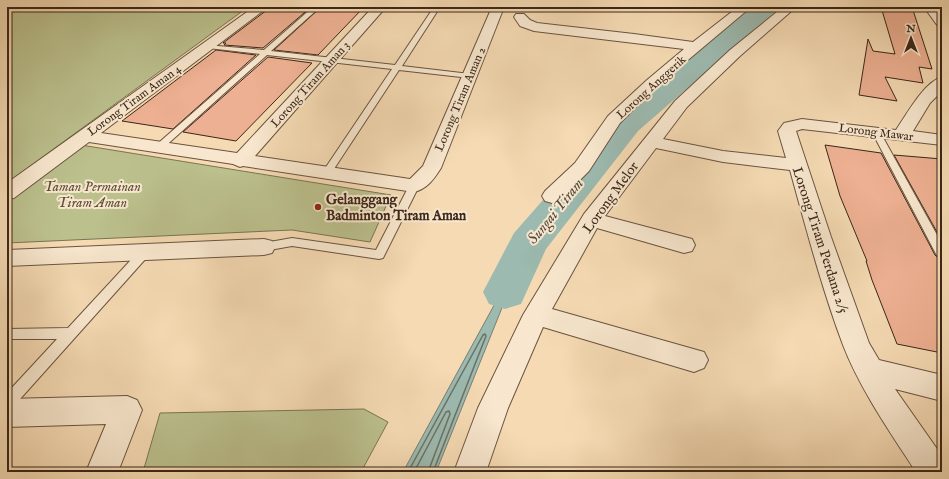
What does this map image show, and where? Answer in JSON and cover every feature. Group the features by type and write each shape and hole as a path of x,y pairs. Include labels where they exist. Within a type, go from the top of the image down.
{"street":[{"name":"Lorong Tiram Aman 4","path":"7,193 262,7"},
{"name":"Lorong Tiram Aman 3","path":"240,161 380,7"},
{"name":"Lorong Tiram Aman 2","path":"414,186 424,178 432,168 498,7"},
{"name":"Lorong Anggerik","path":"552,196 582,167 614,120 652,83 745,7"},
{"name":"Lorong Melor","path":"470,472 493,408 536,315 591,219 681,104 735,53 790,7"},
{"path":"930,7 942,22"},
{"path":"520,17 525,23 534,27 696,46"},
{"path":"901,136 924,100 942,82"},
{"name":"Lorong Tiram Perdana 2/5","path":"810,124 796,124 790,127 787,131 796,165 857,346 883,396 934,472"},
{"name":"Lorong Mawar","path":"810,124 942,140"},
{"path":"85,136 240,161 414,186"},
{"path":"651,142 719,156 796,165"},
{"path":"591,219 684,245"},
{"path":"7,258 264,247"},
{"path":"536,315 694,360"},
{"path":"869,370 942,388"},
{"path":"7,413 127,410 102,472"}],"lane":[{"path":"158,148 317,7"},
{"path":"326,173 437,7"},
{"path":"208,46 470,76"},
{"path":"876,132 942,254"},
{"path":"264,247 292,242 379,255 414,186"},
{"path":"7,403 145,252"},
{"path":"7,334 72,333"}],"green space":[{"path":"7,7 248,7 7,183"},
{"name":"Taman Permainan Tiram Aman","path":"81,145 391,195 370,242 292,230 7,243 7,198"},
{"path":"364,409 388,422 361,472 143,472 160,413"}],"water":[{"path":"528,243 436,472 403,472"}],"building":[{"path":"271,7 311,7 263,48 224,45 226,43 223,43"},
{"path":"321,7 364,7 318,55 274,50"},
{"path":"881,7 912,7 932,69 919,67 923,83 885,77 897,101 859,95 868,39 873,51 895,54"},
{"path":"216,50 256,55 173,129 122,121"},
{"path":"268,57 312,63 236,141 183,132"},
{"path":"825,145 881,153 935,255 942,259 942,353 897,344 872,280 867,261 840,196"},
{"path":"894,155 942,159 942,241"}],"waterway":[{"name":"Sungai Tiram","path":"505,292 528,243 627,124 767,7"}],"place":[{"name":"Gelanggang Badminton Tiram Aman","path":"318,207"}]}
